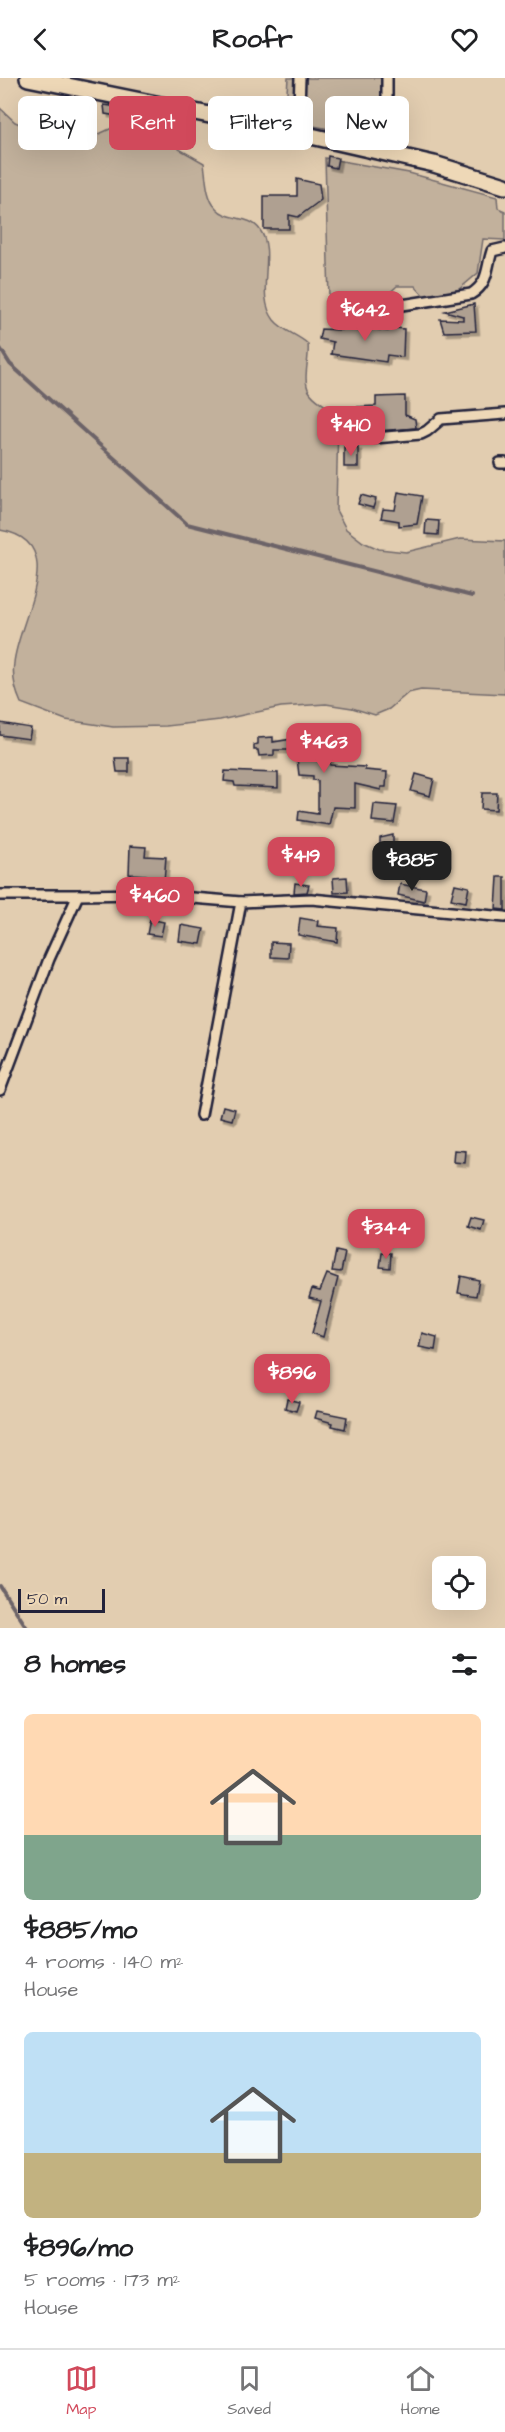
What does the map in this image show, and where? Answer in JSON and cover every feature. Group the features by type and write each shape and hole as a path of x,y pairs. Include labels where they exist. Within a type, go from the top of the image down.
{"main road":[{"path":"28,78 208,115"},
{"path":"313,137 434,164 505,186"}],"street":[{"path":"299,96 300,78"},
{"path":"387,78 387,155"},
{"path":"371,310 471,294 481,288 486,280 492,251 505,248"},
{"path":"375,438 421,434 441,419 505,414"},
{"path":"0,895 144,894 241,902 311,899 505,917"},
{"path":"0,1090 49,959 78,895"},
{"path":"201,1115 241,902"}],"shaded area":[{"path":"288,78 382,78 382,96 325,96 325,128 313,126 313,96 287,96"},
{"path":"0,108 18,123 18,150 97,150 97,134 109,129 109,150 181,150 204,163 208,193 216,208 226,215 255,225 265,239 267,262 265,286 268,310 278,324 308,344 307,386 312,395 331,410 338,421 336,510 346,529 363,542 379,549 406,552 460,539 505,541 505,694 421,690 408,693 389,709 375,715 326,704 281,707 220,720 166,726 113,727 66,720 21,703 17,693 13,673 14,663 36,584 37,566 33,550 21,537 0,530"},
{"path":"325,158 409,173 497,197 498,208 505,211 505,240 483,239 478,273 458,290 424,296 415,286 397,286 382,300 329,299"}],"building":[{"path":"104,105 109,106 109,115 105,114"},
{"path":"328,156 338,158 336,168 327,166"},
{"path":"297,179 319,184 321,200 298,217 289,215 289,229 264,229 264,196 297,196"},
{"path":"474,304 476,331 444,332 440,319 463,320 463,316 445,311"},
{"path":"343,321 357,324 357,326 388,331 388,327 404,329 403,357 387,355 386,362 331,354 333,342 319,339 321,329 341,330"},
{"path":"405,396 405,415 415,419 416,428 377,431 377,425 356,426 356,407 376,406 376,397"},
{"path":"344,447 358,447 358,467 344,467"},
{"path":"398,492 422,496 417,524 399,526 399,521 381,518 383,509 395,510"},
{"path":"361,495 376,499 373,508 358,504"},
{"path":"426,520 439,521 438,535 425,534"},
{"path":"0,723 31,728 29,739 0,735"},
{"path":"329,734 330,765 365,767 365,770 387,772 386,787 381,787 381,790 355,784 355,808 333,807 329,825 298,820 299,811 318,814 318,781 313,780 313,776 299,775 296,750 274,750 274,755 259,756 258,750 254,750 254,745 258,744 258,738 273,737 273,742 309,735"},
{"path":"115,758 129,758 129,772 117,772"},
{"path":"225,771 278,773 278,788 235,786 234,782 224,781"},
{"path":"416,774 434,779 430,796 411,791"},
{"path":"482,793 497,793 496,810 481,809"},
{"path":"374,804 397,806 394,823 372,821"},
{"path":"393,835 393,853 380,853 380,838"},
{"path":"130,846 146,847 145,856 166,857 164,882 157,881 156,887 145,887 146,875 129,874"},
{"path":"347,877 348,892 334,893 333,878"},
{"path":"498,877 505,877 505,910 496,909"},
{"path":"295,883 309,885 307,892 294,893"},
{"path":"400,884 426,889 424,901 398,895"},
{"path":"455,884 469,887 466,902 451,899"},
{"path":"300,918 318,921 317,926 338,928 337,942 298,935"},
{"path":"150,919 164,922 161,936 147,934"},
{"path":"181,925 204,929 201,944 179,941"},
{"path":"271,942 289,943 288,958 271,957"},
{"path":"223,1106 235,1109 232,1120 220,1117"},
{"path":"454,1150 466,1151 465,1163 453,1162"},
{"path":"471,1217 484,1220 481,1230 468,1226"},
{"path":"336,1251 345,1253 341,1272 332,1271"},
{"path":"382,1253 391,1253 390,1268 380,1267"},
{"path":"327,1274 338,1278 323,1337 312,1333 321,1301 309,1298 312,1289 320,1291"},
{"path":"461,1276 479,1280 476,1296 458,1293"},
{"path":"422,1333 437,1337 435,1350 419,1347"},
{"path":"287,1399 299,1402 296,1411 285,1408"},
{"path":"317,1411 347,1417 345,1429 315,1418"}],"waterway":[{"path":"0,348 10,364 187,524 472,596"},
{"path":"0,1586 27,1628"}]}
